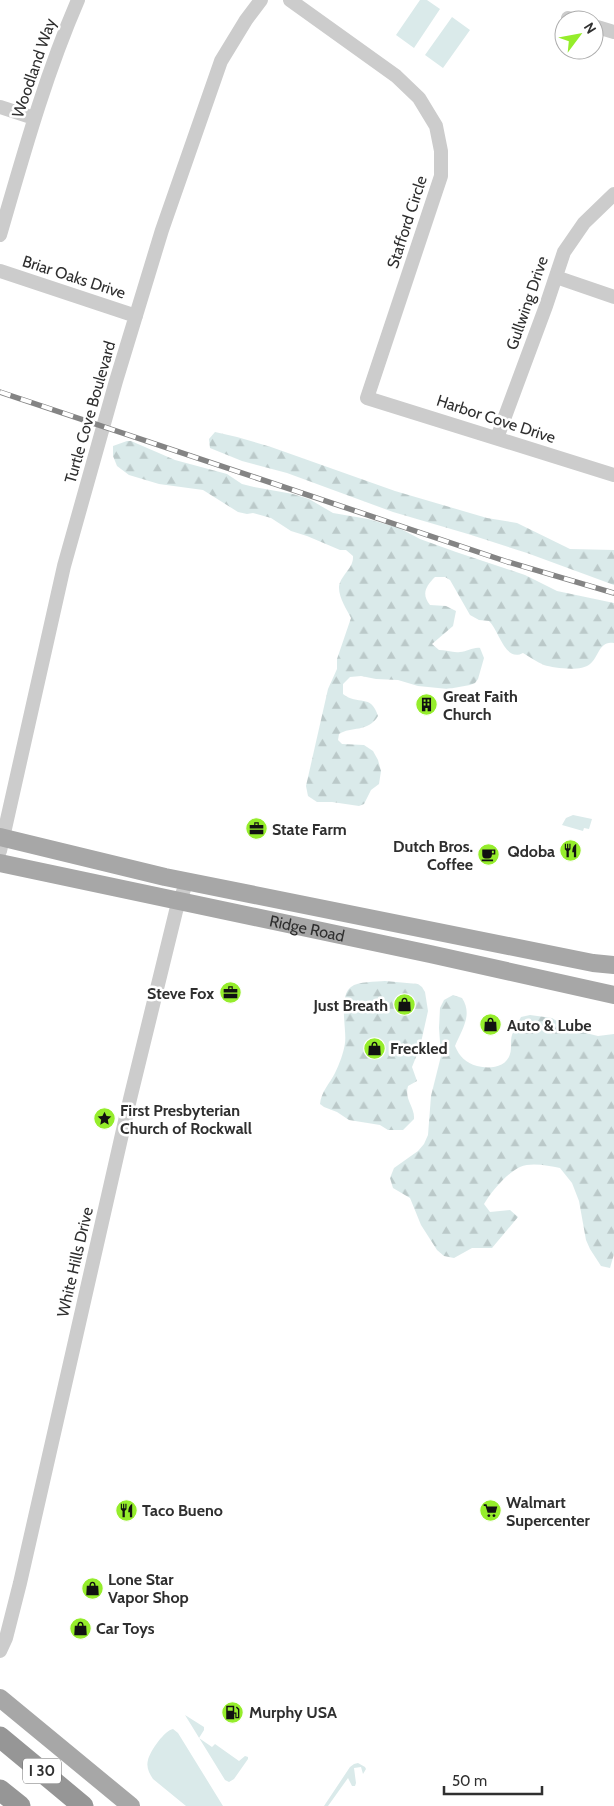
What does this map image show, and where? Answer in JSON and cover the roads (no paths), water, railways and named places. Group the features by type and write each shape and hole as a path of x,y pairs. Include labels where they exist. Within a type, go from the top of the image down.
{"highway":[{"name":"I 30","path":"0,1737 83,1806"},
{"name":"I 30","path":"0,1790 20,1806"}],"main road":[{"name":"Ridge Road","path":"1,842 452,935 593,963 614,965"},
{"name":"Ridge Road","path":"0,863 447,957 614,995"},
{"path":"581,988 596,976 614,977"},
{"path":"0,1698 131,1806"}],"street":[{"name":"Woodland Way","path":"0,235 34,118 63,34 78,0"},
{"name":"Turtle Cove Boulevard","path":"1,842 64,566 136,316 169,210 221,61 262,0"},
{"name":"Stafford Circle","path":"290,0 396,76 419,98 436,126 441,151 441,176 367,398"},
{"path":"0,107 34,118"},
{"name":"Gullwing Drive","path":"497,438 564,252 584,223 614,194"},
{"name":"Briar Oaks Drive","path":"0,271 136,316"},
{"path":"556,277 614,297"},
{"name":"Harbor Cove Drive","path":"367,398 614,475"},
{"name":"White Hills Drive","path":"0,1651 6,1638 20,1583 128,1109 178,900 187,881"},
{"path":"447,957 452,935"}],"railway":[{"path":"0,392 508,562 614,593"}],"place":[{"name":"Great Faith Church","path":"427,705"},
{"name":"State Farm","path":"256,829"},
{"name":"Qdoba","path":"571,851"},
{"name":"Dutch Bros. Coffee","path":"489,855"},
{"name":"Steve Fox","path":"230,993"},
{"name":"Just Breath","path":"404,1005"},
{"name":"Auto & Lube","path":"491,1025"},
{"name":"Freckled","path":"374,1048"},
{"name":"First Presbyterian Church of Rockwall","path":"104,1119"},
{"name":"Taco Bueno","path":"126,1510"},
{"name":"Walmart Supercenter","path":"490,1511"},
{"name":"Lone Star Vapor Shop","path":"92,1588"},
{"name":"Car Toys","path":"80,1628"},
{"name":"Murphy USA","path":"233,1712"}]}
